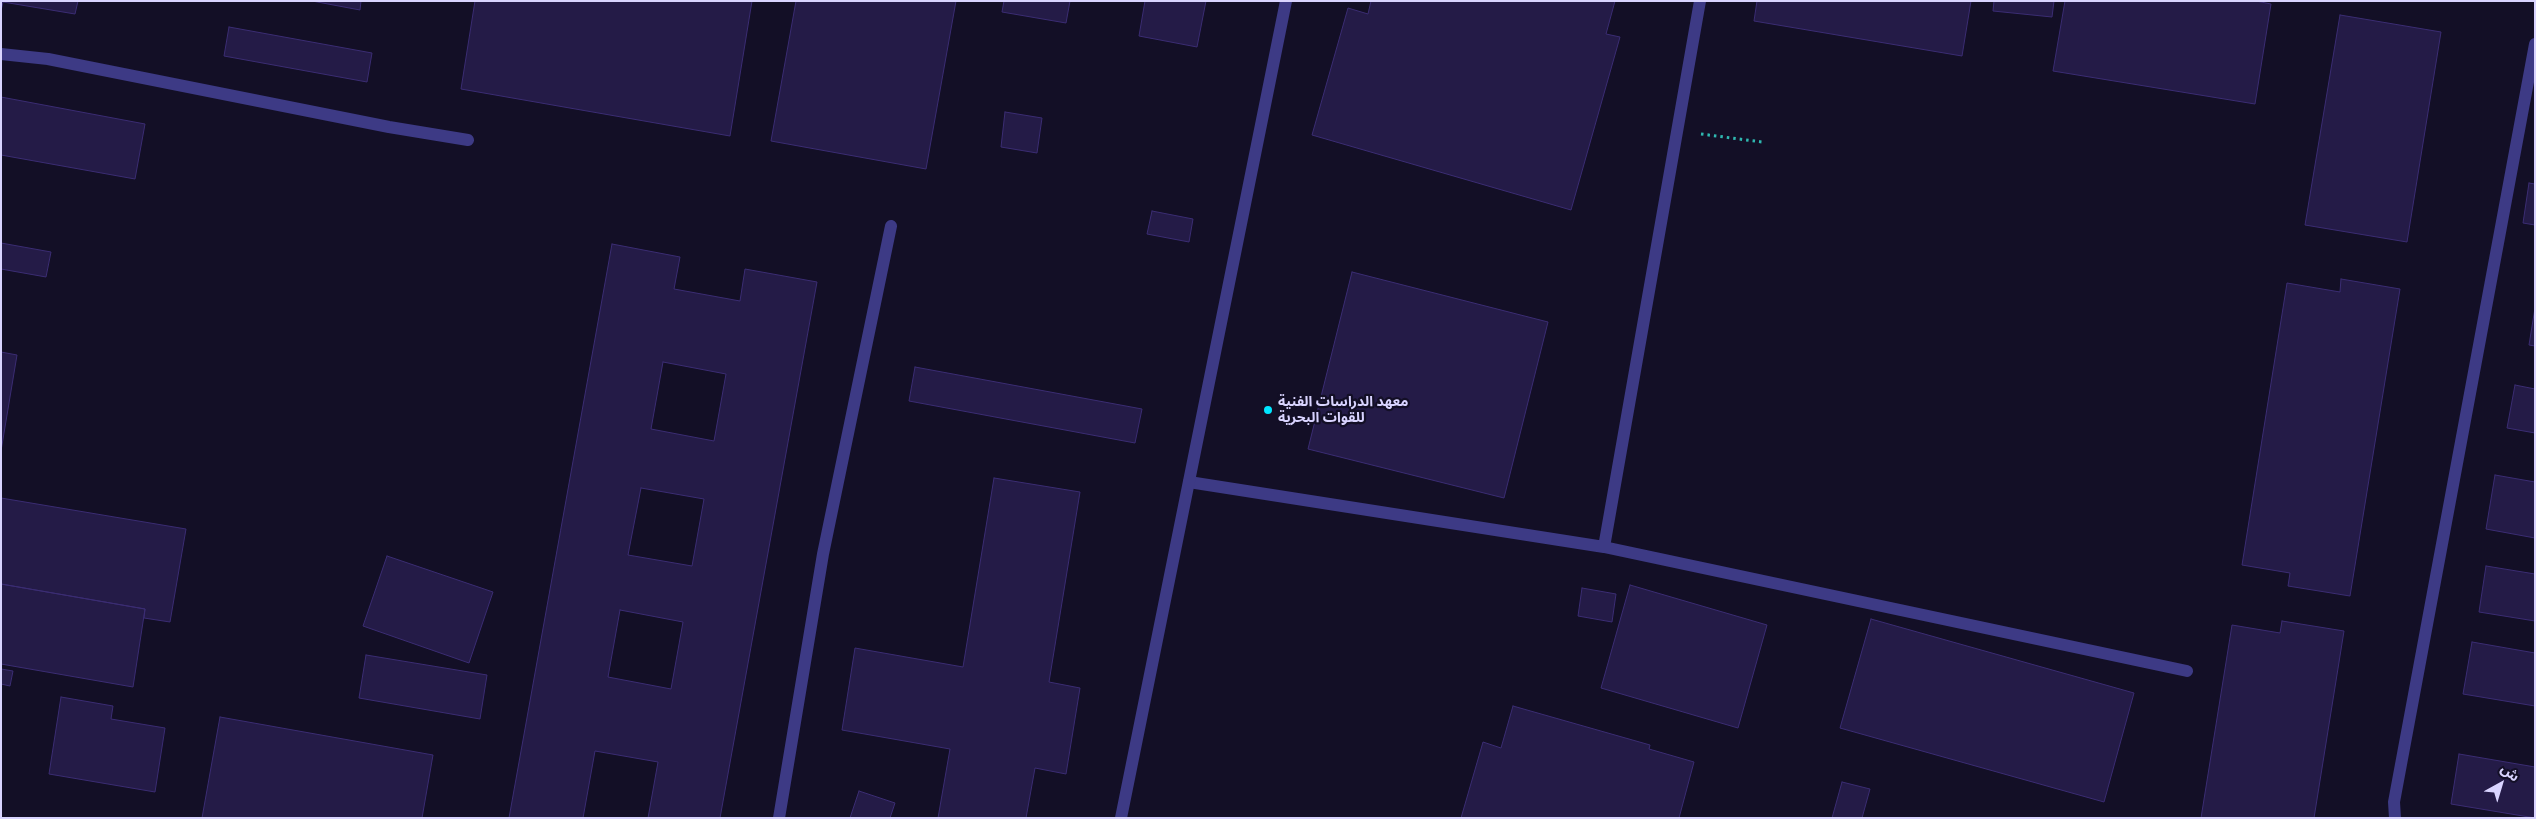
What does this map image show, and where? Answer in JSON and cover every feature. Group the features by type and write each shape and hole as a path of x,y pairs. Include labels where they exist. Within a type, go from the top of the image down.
{"street":[{"path":"1121,818 1286,1"},
{"path":"1604,547 1700,1"},
{"path":"2395,818 2396,792 2535,44"},
{"path":"1,54 48,59 389,127 468,140"},
{"path":"779,818 823,554 891,226"},
{"path":"1189,482 1604,547 2187,671"}],"path":[{"path":"1677,130 1762,142"}],"building":[{"path":"1,1 78,1 75,14 3,2 1,11"},
{"path":"312,1 361,1 360,10"},
{"path":"475,1 752,1 730,136 461,89"},
{"path":"796,1 956,1 926,169 771,141"},
{"path":"1004,1 1070,1 1066,23 1002,12"},
{"path":"1145,1 1206,1 1197,47 1139,36"},
{"path":"1371,1 1615,1 1606,34 1620,37 1571,210 1312,135 1348,8 1368,14"},
{"path":"1757,1 1971,1 1962,56 1754,21"},
{"path":"1994,1 2054,1 2052,17 1993,11"},
{"path":"2065,1 2256,1 2271,4 2255,104 2053,71"},
{"path":"2340,15 2441,32 2407,242 2305,225"},
{"path":"229,27 372,53 367,82 224,56"},
{"path":"1,97 145,124 135,179 1,155"},
{"path":"1005,112 1042,118 1037,153 1001,147"},
{"path":"2529,183 2535,184 2535,225 2523,223"},
{"path":"1152,211 1193,219 1189,242 1147,234"},
{"path":"1,243 51,252 46,277 1,269"},
{"path":"612,244 680,257 674,289 740,301 745,269 817,282 720,818 648,818 658,762 595,751 583,818 509,818","holes":["663,362 726,374 714,441 651,429","641,488 704,499 692,566 628,555","620,610 683,622 671,689 608,677"]},
{"path":"1352,272 1548,322 1504,498 1308,449"},
{"path":"2341,279 2400,289 2350,596 2288,586 2290,573 2242,565 2287,283 2340,292"},
{"path":"2535,308 2535,346 2529,345"},
{"path":"1,352 17,355 1,451"},
{"path":"915,367 1142,409 1135,443 909,401"},
{"path":"2515,385 2535,389 2535,433 2507,428"},
{"path":"2495,475 2535,482 2535,538 2486,529"},
{"path":"994,478 1080,492 1049,682 1080,688 1066,774 1035,768 1026,818 938,818 950,749 842,730 855,648 963,667"},
{"path":"1,498 186,529 170,622 144,618 145,609 1,584"},
{"path":"387,556 493,592 469,663 363,626"},
{"path":"2486,566 2535,574 2535,621 2479,612"},
{"path":"1,584 145,609 133,687 1,664"},
{"path":"1630,585 1767,625 1738,728 1601,688"},
{"path":"1582,588 1616,594 1612,622 1578,616"},
{"path":"1871,619 2134,693 2104,802 1840,728"},
{"path":"2282,621 2344,631 2314,818 2201,818 2232,625 2280,633"},
{"path":"2472,642 2535,653 2535,706 2463,694"},
{"path":"366,655 487,675 480,719 359,698"},
{"path":"1,669 13,671 10,686 1,684"},
{"path":"61,697 113,706 111,719 165,728 155,792 49,774"},
{"path":"1513,706 1650,745 1649,749 1694,762 1679,818 1461,818 1483,742 1501,748"},
{"path":"220,717 433,755 422,818 202,818"},
{"path":"2459,754 2535,767 2535,818 2451,804"},
{"path":"1842,782 1870,789 1862,818 1832,818"},
{"path":"859,791 895,803 890,818 850,818"}],"place":[{"name":"معهد الدراسات الفنية للقوات البحرية","path":"1268,410"}]}
